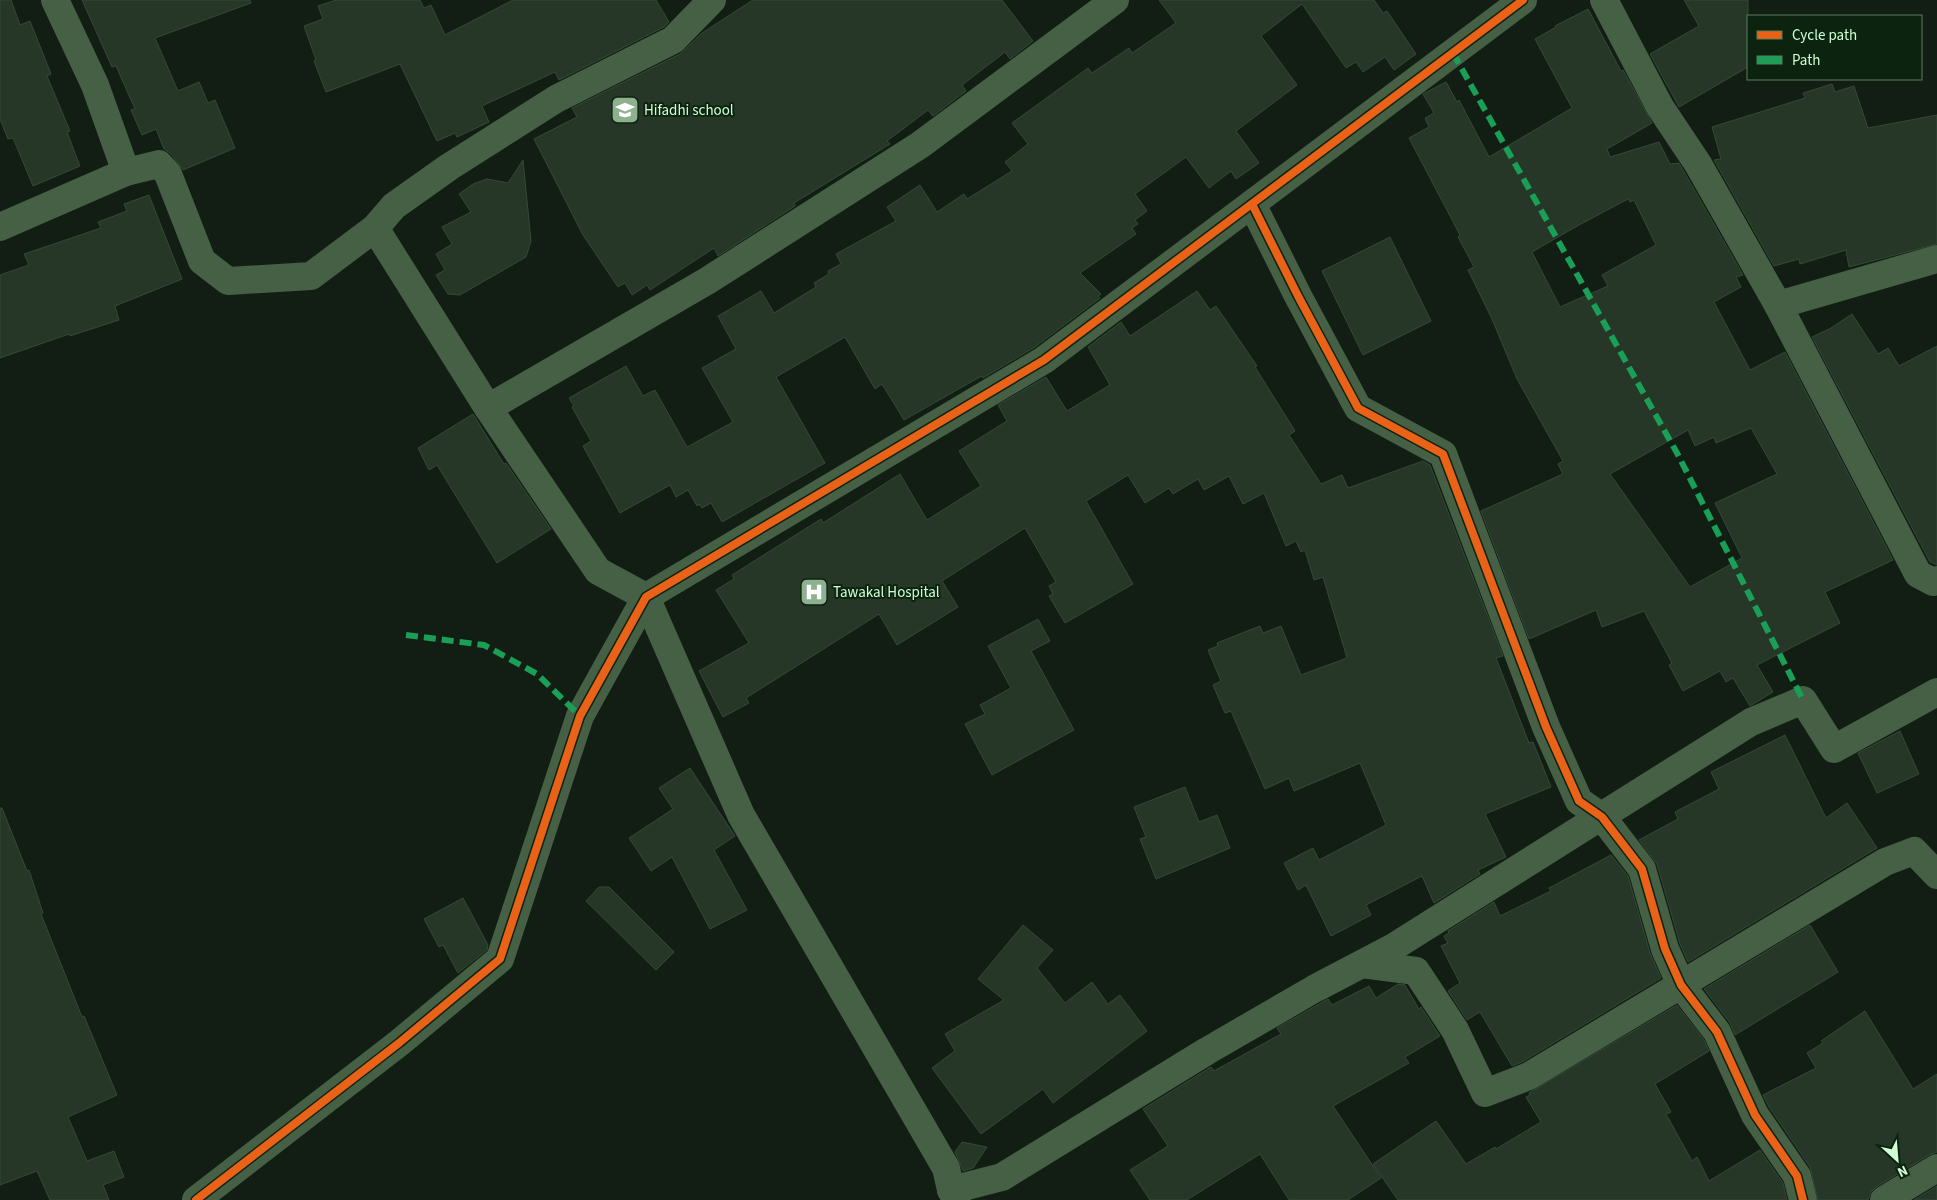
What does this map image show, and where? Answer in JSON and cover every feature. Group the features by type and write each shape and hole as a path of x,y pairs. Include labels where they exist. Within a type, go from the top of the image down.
{"street":[{"path":"55,0 95,85 126,172"},
{"path":"0,227 126,172 159,164 168,174 202,261 228,281 312,276 375,228 394,206 449,168 556,99 673,40 712,0"},
{"path":"488,408 707,281 920,145 1114,0"},
{"path":"196,1200 399,1043 500,959 580,716 646,598 1044,360 1523,0"},
{"path":"1604,0 1660,107 1698,164 1778,305 1918,574 1933,582 1937,580"},
{"path":"1252,204 1298,296 1358,408 1443,454 1550,735 1579,801 1602,816 1642,869 1666,949 1680,985 1717,1032 1755,1115 1797,1176 1803,1200"},
{"path":"375,228 488,408 598,571 646,598 741,815 946,1168 954,1195 1002,1177 1207,1051 1314,988 1392,948 1751,722 1803,700 1834,749 1937,692"},
{"path":"1778,305 1937,259"},
{"path":"1362,964 1416,972 1455,1030 1485,1093 1529,1076 1885,862 1914,851 1937,875"},
{"path":"1884,1200 1937,1168"}],"building":[{"path":"0,0 11,0 20,25 30,21 51,74 47,76 70,131 67,132 80,166 33,186 13,138 8,139 0,119"},
{"path":"82,0 250,0 251,3 155,38 178,91 199,82 208,103 215,100 235,148 183,170 171,154 164,149 156,129 142,135 131,110 135,109 116,66 112,67"},
{"path":"336,0 420,0 424,8 431,5 445,35 513,0 656,0 669,22 664,27 559,80 555,72 482,106 489,122 457,137 455,133 437,141 400,64 326,92 314,61 316,60 304,26 323,19 318,6"},
{"path":"753,0 1002,0 1033,41 1010,59 1005,52 962,85 966,91 933,116 928,110 887,141 890,144 794,203 795,206 718,256 714,248 650,290 647,285 632,295 625,283 618,287 583,235 534,139 577,117 572,108 680,54 702,33"},
{"path":"1159,0 1374,0 1383,13 1387,11 1416,54 1394,70 1385,57 1363,72 1356,62 1346,68 1302,4 1261,36 1297,85 1236,131 1259,163 1236,179 1231,171 1209,188 1186,157 1135,194 1147,211 1135,220 1138,224 1132,228 1136,234 1080,273 1101,294 1098,296 1100,298 1035,347 983,378 982,376 978,378 904,420 882,384 875,389 845,337 776,377 825,463 722,522 711,503 702,508 699,504 697,506 688,490 676,497 670,485 620,513 583,446 591,441 569,398 626,366 643,396 655,390 687,447 733,422 702,368 736,349 718,316 761,291 774,313 816,287 814,283 829,274 828,271 841,264 836,254 896,221 887,207 920,185 937,212 964,194 967,199 1012,171 1005,162 1028,144 1012,123 1088,68 1092,73 1129,48 1132,53 1176,23"},
{"path":"1684,0 1748,0 1747,68 1679,107 1650,54 1699,26"},
{"path":"1588,9 1621,71 1623,70 1652,123 1607,149 1610,157 1659,142 1670,164 1679,163 1743,275 1736,277 1741,287 1714,302 1750,370 1785,352 1893,560 1825,592 1840,623 1757,665 1773,692 1750,706 1733,678 1726,682 1720,671 1683,691 1669,665 1672,663 1644,611 1602,627 1596,610 1529,639 1481,511 1563,474 1558,464 1563,461 1517,379 1492,319 1468,270 1474,267 1458,237 1460,235 1409,138 1429,127 1425,118 1434,113 1423,94 1446,82 1457,102 1459,100 1489,157 1572,108 1535,39","holes":["1628,199 1630,202 1634,200 1656,245 1602,275 1608,286 1560,307 1532,252","1751,428 1777,474 1715,503 1742,558 1690,587 1610,474 1688,430 1695,446 1714,437 1716,443"]},
{"path":"1832,84 1835,92 1854,86 1868,128 1937,115 1937,244 1849,267 1846,250 1800,264 1799,259 1774,266 1714,160 1721,159 1712,127 1805,98 1803,93"},
{"path":"523,160 531,241 526,257 460,295 448,294 436,275 445,270 436,254 452,244 442,227 471,212 459,194 473,184 487,179 508,183"},
{"path":"149,195 182,279 115,306 119,320 70,336 69,334 0,358 0,275 29,265 24,254 101,228 98,222 127,211 124,204"},
{"path":"1390,237 1431,321 1363,355 1322,271"},
{"path":"1197,291 1210,310 1216,306 1257,366 1255,367 1295,431 1289,435 1321,484 1342,475 1348,488 1423,461 1430,465 1503,656 1496,658 1529,743 1533,742 1551,787 1485,814 1506,857 1478,870 1480,874 1434,903 1422,876 1366,905 1371,915 1331,936 1306,885 1298,890 1284,863 1313,848 1319,860 1386,825 1360,763 1294,791 1289,778 1265,789 1231,711 1225,713 1213,685 1221,681 1208,650 1218,646 1217,643 1260,626 1263,633 1281,626 1301,675 1347,658 1323,577 1314,580 1305,550 1301,552 1296,541 1286,546 1264,493 1243,504 1229,476 1204,490 1198,479 1173,494 1169,488 1145,503 1128,475 1086,501 1133,584 1065,623 1049,596 1053,594 1049,586 1056,582 1025,528 942,581 958,607 897,645 879,614 746,698 749,703 723,717 699,671 749,643 716,590 734,579 732,575 821,519 823,523 900,474 927,520 981,486 959,451 1007,421 998,405 1046,377 1067,411 1110,385 1088,347 1121,322 1130,336"},
{"path":"1852,314 1878,354 1888,348 1899,366 1937,346 1937,565 1930,562 1812,337 1831,328"},
{"path":"473,414 504,464 506,463 551,529 497,563 437,465 429,470 418,448"},
{"path":"1038,619 1050,641 1031,651 1074,730 992,775 965,724 985,714 980,705 1011,688 988,646"},
{"path":"1900,731 1919,774 1877,793 1858,753"},
{"path":"1785,735 1826,818 1847,803 1877,848 1688,962 1680,944 1657,864 1639,840 1678,819 1675,812 1719,789 1711,772"},
{"path":"690,768 735,836 714,850 747,910 710,929 672,857 651,871 629,838 673,809 659,788"},
{"path":"1185,787 1199,822 1217,815 1230,848 1156,879 1140,839 1146,837 1134,807"},
{"path":"0,808 2,808 27,871 29,870 43,913 41,914 82,1017 84,1016 117,1095 68,1117 87,1161 114,1151 124,1177 103,1185 109,1200 50,1200 37,1171 0,1185"},
{"path":"1611,855 1628,876 1650,953 1661,978 1522,1062 1512,1066 1480,1012 1467,1020 1448,991 1460,983 1441,946 1448,943 1444,936 1449,933 1448,931 1494,902 1500,916 1551,891 1549,888"},
{"path":"599,887 609,887 674,952 656,970 586,901"},
{"path":"463,898 488,945 487,950 458,973 443,945 439,947 424,919"},
{"path":"1023,925 1053,950 1037,968 1065,1003 1092,982 1108,1004 1120,995 1147,1031 1053,1103 1043,1089 981,1134 932,1068 955,1051 945,1034 1004,1000 978,979"},
{"path":"1810,925 1838,972 1735,1035 1730,1023 1704,989"},
{"path":"1398,984 1405,985 1419,1009 1421,1007 1440,1036 1405,1057 1409,1063 1333,1106 1381,1178 1348,1200 1289,1200 1260,1154 1187,1200 1150,1200 1130,1170 1168,1146 1143,1109 1211,1067 1214,1071 1281,1034 1277,1028 1328,999 1332,1005 1369,986 1376,998"},
{"path":"1677,1005 1704,1040 1709,1051 1655,1084 1671,1112 1666,1114 1692,1161 1697,1157 1709,1181 1760,1150 1783,1183 1787,1200 1398,1200 1373,1164 1436,1121 1466,1164 1495,1147 1496,1149 1541,1122 1526,1097 1530,1095 1529,1093"},
{"path":"1865,1011 1913,1089 1937,1074 1937,1152 1876,1187 1871,1192 1868,1200 1818,1200 1810,1167 1769,1107 1763,1095 1816,1068 1807,1053 1823,1043 1821,1041"},
{"path":"962,1142 987,1147 973,1168 963,1171 955,1152"},
{"path":"1937,1186 1937,1200 1914,1200"}],"marked path":[{"path":"1453,53 1677,453 1803,700"},
{"path":"406,635 484,645 537,674 580,716"}],"cycle path":[{"path":"196,1200 399,1043 500,959 580,716 646,597 1044,360 1523,0"},
{"path":"1252,204 1298,296 1358,408 1443,454 1546,727 1579,801 1602,817 1642,869 1665,949 1681,985 1717,1032 1755,1115 1797,1176 1803,1200"}],"place":[{"name":"Hifadhi school","path":"625,110"},
{"name":"Tawakal Hospital","path":"814,592"}]}
